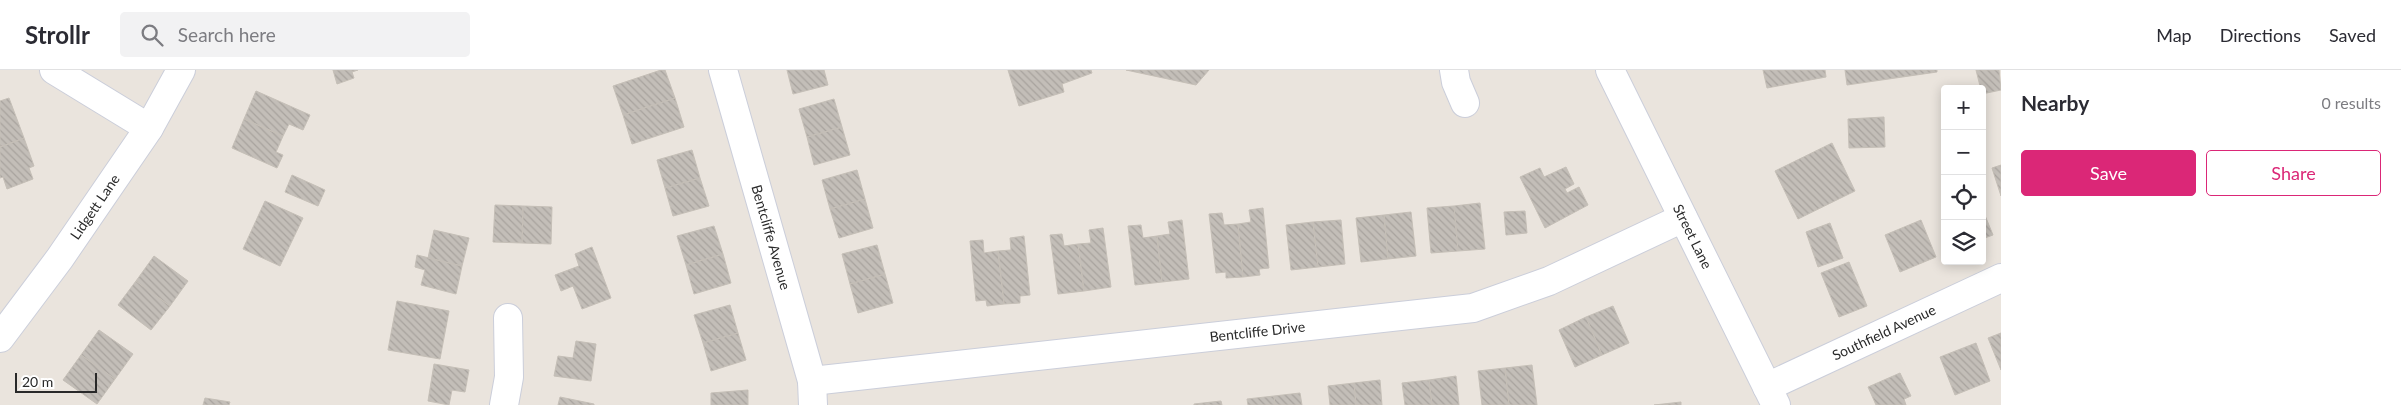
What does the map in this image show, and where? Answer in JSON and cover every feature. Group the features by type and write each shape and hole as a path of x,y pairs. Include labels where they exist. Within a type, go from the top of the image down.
{"street":[{"path":"54,70 149,128"},
{"name":"Lidgett Lane","path":"0,338 60,258 149,128 181,70"},
{"name":"Bentcliffe Avenue","path":"723,70 813,393"},
{"path":"1454,70 1456,82 1465,103"},
{"name":"Street Lane","path":"1610,70 1772,396"},
{"name":"Bentcliffe Drive","path":"813,393 1473,308 1549,281 1683,218"},
{"name":"Southfield Avenue","path":"1772,396 2001,278"},
{"path":"504,405 509,378 508,318"}],"building":[{"path":"333,70 358,70 352,72 354,78 337,84"},
{"path":"665,70 675,98 623,115 613,86"},
{"path":"787,70 824,70 828,85 793,94"},
{"path":"1008,70 1091,70 1092,73 1062,84 1064,92 1019,106"},
{"path":"1126,70 1209,70 1196,85"},
{"path":"1763,70 1825,70 1826,77 1767,88"},
{"path":"1845,70 1937,70 1937,72 1847,85"},
{"path":"1976,70 1999,70 2001,90 1986,93 1986,85 1980,85"},
{"path":"256,91 310,115 303,130 289,124 283,136 244,119"},
{"path":"9,98 24,138 0,147 0,101"},
{"path":"675,98 684,127 632,144 623,115"},
{"path":"834,99 842,127 807,137 799,109"},
{"path":"1884,117 1885,147 1849,148 1848,119"},
{"path":"244,119 283,136 276,152 283,155 277,168 232,148"},
{"path":"842,127 850,155 814,165 807,137"},
{"path":"24,138 34,166 29,168 33,179 7,189 3,177 0,178 0,147"},
{"path":"1832,143 1855,191 1798,219 1775,171"},
{"path":"692,150 700,178 665,188 657,160"},
{"path":"2001,165 2001,196 1992,168"},
{"path":"1566,167 1574,184 1565,189 1567,193 1579,187 1588,205 1545,228 1520,177 1540,168 1544,177"},
{"path":"857,170 865,199 830,209 822,180"},
{"path":"292,175 325,190 318,206 285,192"},
{"path":"700,178 709,206 673,216 665,188"},
{"path":"865,199 873,228 839,238 830,209"},
{"path":"265,201 303,218 280,266 243,249"},
{"path":"1480,203 1485,249 1458,251 1454,206"},
{"path":"495,205 523,206 522,243 493,242"},
{"path":"523,206 552,207 551,244 522,243"},
{"path":"1454,206 1458,251 1431,253 1427,208"},
{"path":"1263,208 1269,268 1259,269 1260,275 1243,277 1238,224 1251,222 1249,210"},
{"path":"1525,211 1527,233 1506,235 1504,212"},
{"path":"1411,212 1416,256 1388,259 1384,215"},
{"path":"1222,213 1224,225 1238,224 1243,277 1226,278 1226,272 1216,273 1209,214"},
{"path":"1384,215 1388,259 1361,262 1356,218"},
{"path":"1986,218 1993,235 1986,238"},
{"path":"1182,220 1189,279 1162,282 1157,236 1170,234 1168,222"},
{"path":"1341,220 1345,264 1318,267 1313,222"},
{"path":"1921,220 1936,257 1900,272 1885,235"},
{"path":"1313,222 1318,267 1291,270 1286,225"},
{"path":"1830,223 1843,258 1818,267 1806,232"},
{"path":"1141,225 1143,238 1157,236 1162,282 1135,285 1128,226"},
{"path":"714,226 723,254 686,265 677,236"},
{"path":"1103,228 1111,287 1084,291 1078,244 1091,243 1089,230"},
{"path":"434,230 469,238 462,266 428,258"},
{"path":"1062,234 1064,246 1078,244 1084,291 1058,294 1050,235"},
{"path":"1024,236 1030,295 1020,296 1020,303 1004,304 998,251 1011,250 1010,238"},
{"path":"983,240 984,253 998,251 1004,304 987,306 986,300 976,301 970,241"},
{"path":"877,245 885,274 850,284 842,254"},
{"path":"592,247 611,298 582,309 573,286 561,291 555,275 579,266 575,254"},
{"path":"723,254 731,283 694,294 686,265"},
{"path":"417,255 462,266 456,294 421,285 425,270 415,267"},
{"path":"154,256 188,281 170,306 136,281"},
{"path":"1849,262 1867,306 1839,317 1821,273"},
{"path":"885,274 893,303 858,313 850,284"},
{"path":"136,281 170,306 151,330 118,305"},
{"path":"397,301 449,311 440,359 388,350"},
{"path":"730,305 738,333 703,343 694,315"},
{"path":"1613,306 1629,343 1602,355 1586,317"},
{"path":"1586,317 1602,355 1575,367 1559,330"},
{"path":"99,330 133,354 115,379 81,355"},
{"path":"738,333 746,360 711,371 703,343"},
{"path":"2001,333 2001,370 1988,338"},
{"path":"576,341 596,344 591,381 554,376 558,356 573,358"},
{"path":"1976,343 1990,381 1955,395 1940,357"},
{"path":"81,355 115,379 97,404 63,380"},
{"path":"434,364 469,370 465,392 452,390 449,405 428,401"},
{"path":"1532,365 1537,405 1509,405 1505,368"},
{"path":"1505,368 1509,405 1482,405 1478,371"},
{"path":"1900,373 1911,396 1904,399 1906,405 1876,405 1868,387"},
{"path":"1456,376 1459,405 1432,405 1429,380"},
{"path":"1380,380 1382,405 1356,405 1354,383"},
{"path":"1429,380 1432,405 1405,405 1402,383"},
{"path":"1354,383 1356,405 1330,405 1328,386"},
{"path":"748,390 748,405 711,405 711,393"},
{"path":"1300,393 1302,405 1275,405 1274,396"},
{"path":"1274,396 1275,405 1248,405 1247,399"},
{"path":"560,397 594,404 594,405 558,405"},
{"path":"205,398 230,402 229,405 203,405"},
{"path":"1221,401 1222,405 1194,405 1194,404"},
{"path":"1681,402 1681,405 1654,405"}]}
